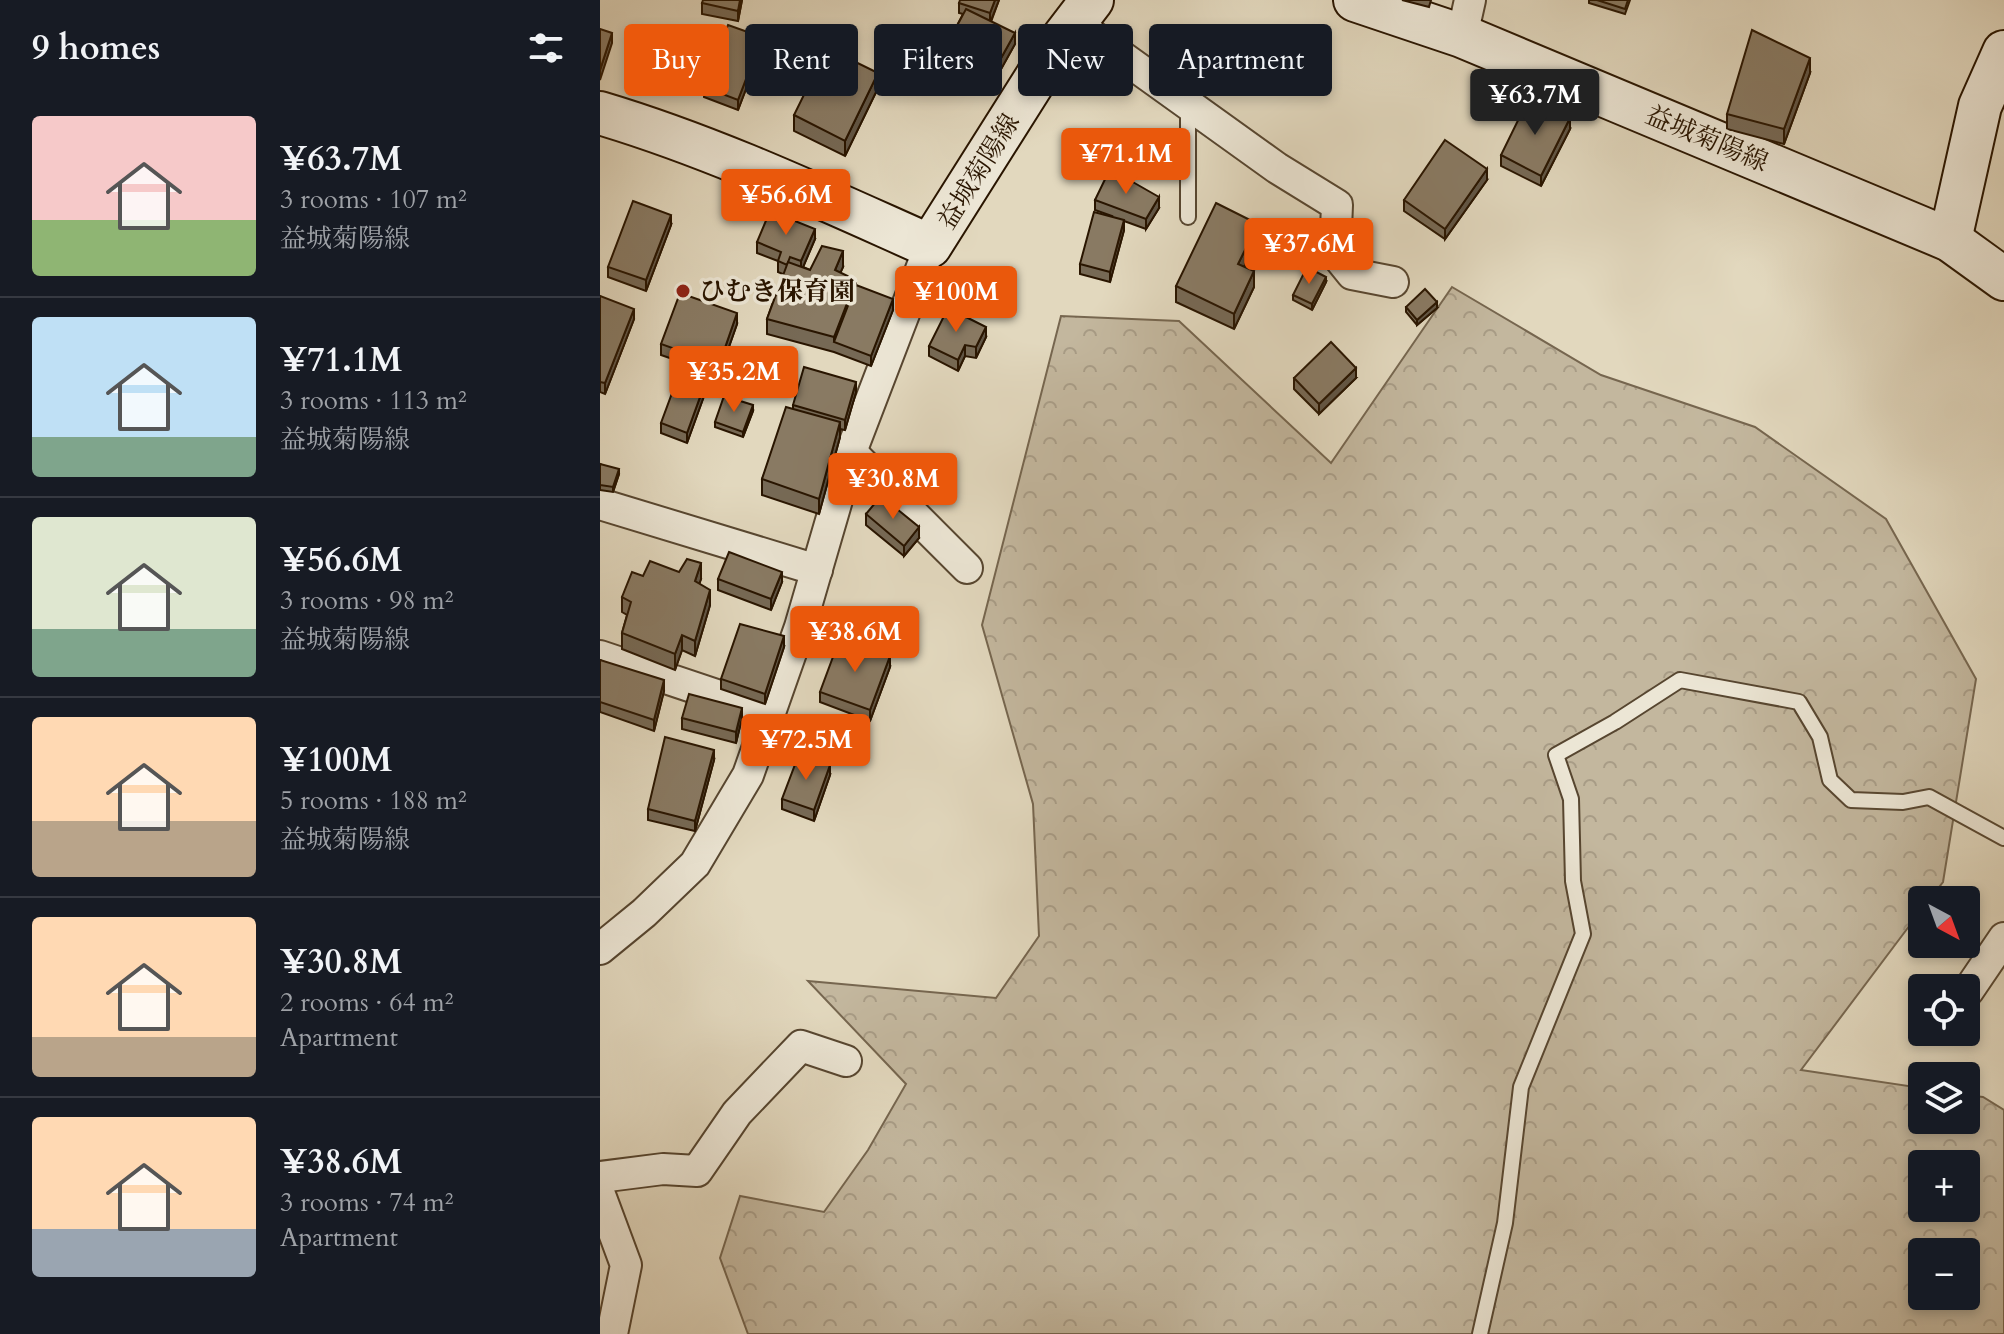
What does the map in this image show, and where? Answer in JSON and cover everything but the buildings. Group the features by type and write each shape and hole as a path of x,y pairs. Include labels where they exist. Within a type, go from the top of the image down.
{"main road":[{"name":"益城菊陽線","path":"1355,0 1466,18 1950,240 2004,279"},
{"name":"益城菊陽線","path":"600,113 651,128 791,184 930,246 1053,51 1083,11"},
{"path":"1950,240 1980,106 2004,52"}],"street":[{"path":"1083,11 1188,104 1277,168 1337,205 1335,253 1352,274 1393,282"},
{"path":"600,949 644,913 695,864 748,775 800,627 851,452 930,246"},
{"path":"851,452 967,568"},
{"path":"600,504 817,570"},
{"path":"600,656 770,713"},
{"path":"1980,974 2004,938"},
{"path":"600,1177 663,1169 697,1171 737,1113 801,1046 846,1061"},
{"path":"600,1195 626,1265 612,1334"}],"lane":[{"path":"1188,104 1188,217"},
{"path":"1480,1334 1505,1223 1521,1087 1583,934 1573,881 1571,799 1556,755 1680,680 1693,682 1799,702 1820,737 1830,780 1851,800 1903,802 1929,797 2004,838"}],"green space":[{"path":"1452,287 1601,375 1755,427 1886,519 1976,679 1943,882 1940,886 1908,886 1908,928 1801,1070 1908,1086 1908,1134 1980,1134 1980,1097 2004,1110 2004,1334 748,1334 720,1258 740,1196 824,1212 868,1150 906,1084 808,981 996,998 1039,936 1033,804 982,625 1061,316 1179,321 1331,463"}],"place":[{"name":"ひむき保育園","path":"683,291"}]}
